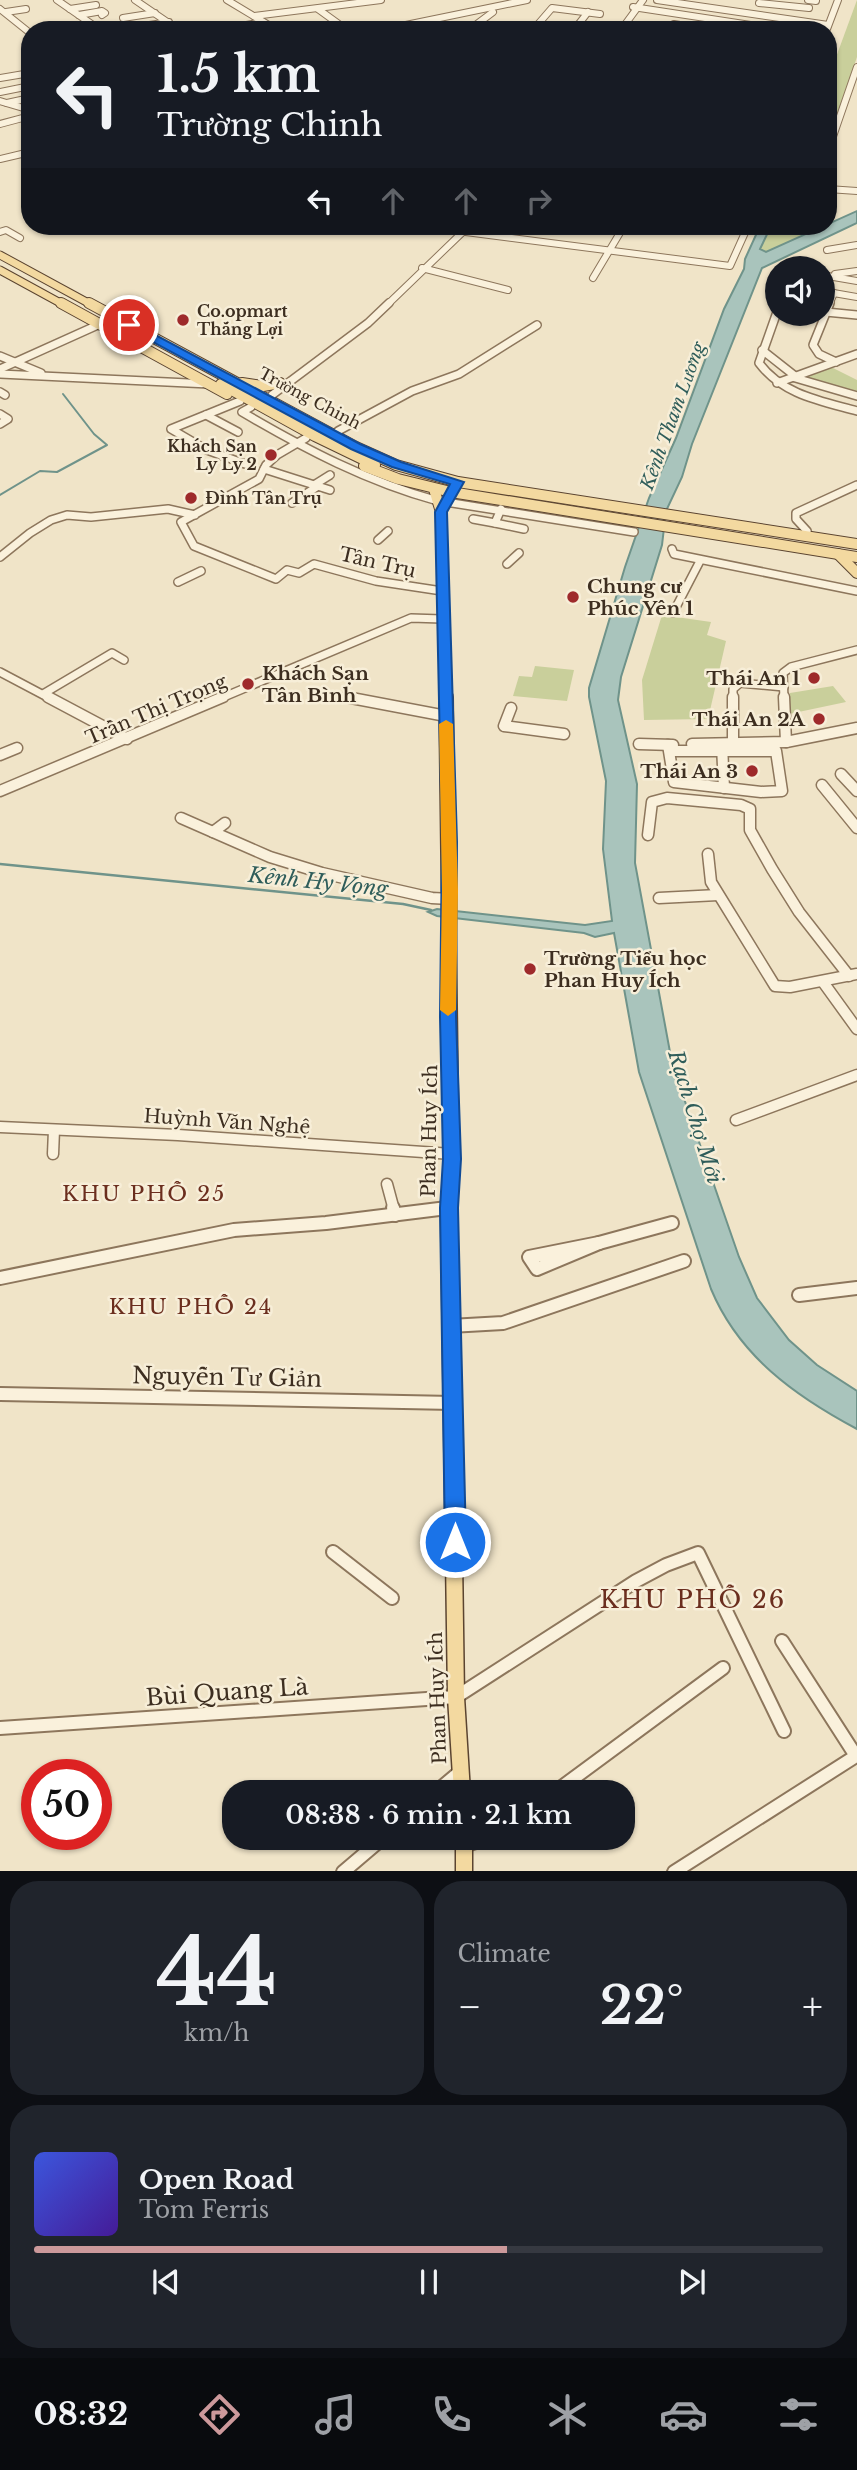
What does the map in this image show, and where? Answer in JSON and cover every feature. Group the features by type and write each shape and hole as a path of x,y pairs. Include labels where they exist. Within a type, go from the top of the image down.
{"main road":[{"name":"Trường Chinh","path":"0,252 160,346 233,381 306,438 375,471 440,482"},
{"name":"Trường Chinh","path":"0,264 160,346 350,454 396,473 440,482 450,493 564,502 627,512"},
{"name":"Trường Chinh","path":"0,270 100,324 252,384 257,399"},
{"name":"Trường Chinh","path":"160,346 210,384 257,399 338,431 440,482 450,493 564,502"},
{"path":"233,381 252,384 280,383"},
{"path":"440,482 450,493"},
{"name":"Trường Chinh","path":"450,493 491,494 627,512"},
{"name":"Phan Huy Ích","path":"450,493 442,619 450,900 452,1154 449,1208 456,1697 461,1780"},
{"path":"470,496 491,494"},
{"path":"627,512 857,542"},
{"path":"627,512 688,521 835,551 856,562"},
{"path":"688,521 807,531 857,542"},
{"path":"835,551 856,562"},
{"path":"464,1850 464,1871"}],"street":[{"path":"60,2 70,0"},
{"path":"60,2 84,0"},
{"path":"135,0 167,21"},
{"path":"227,0 262,21"},
{"path":"254,16 381,0"},
{"path":"425,21 527,0"},
{"path":"625,21 640,0"},
{"path":"657,0 790,17 800,16 808,10"},
{"path":"706,7 710,0"},
{"path":"730,10 735,0"},
{"path":"793,6 796,0"},
{"path":"808,0 816,1"},
{"path":"830,21 838,0"},
{"path":"60,2 86,21"},
{"path":"750,21 760,2 808,10"},
{"path":"777,4 808,10"},
{"path":"777,4 774,12 803,21"},
{"path":"70,9 96,5"},
{"path":"635,7 713,21"},
{"path":"122,8 132,17"},
{"path":"541,21 556,8 600,14"},
{"path":"2,11 26,9"},
{"path":"318,9 335,21"},
{"path":"2,11 21,26"},
{"path":"79,15 102,11 105,15 102,15"},
{"path":"481,21 493,12"},
{"path":"582,21 589,12"},
{"path":"124,21 155,13"},
{"path":"104,21 114,18"},
{"path":"837,125 857,67"},
{"path":"0,78 21,75"},
{"path":"0,92 21,88"},
{"path":"3,102 21,99"},
{"path":"3,102 21,107"},
{"path":"0,124 21,119"},
{"path":"0,159 21,154"},
{"path":"837,190 857,191"},
{"path":"0,232 6,230 20,238"},
{"path":"245,464 207,450 171,429 257,399 365,322 424,269 456,235"},
{"path":"496,235 730,265 744,235"},
{"path":"593,278 619,235"},
{"path":"827,250 856,246"},
{"path":"424,269 508,290"},
{"path":"835,274 857,271"},
{"path":"835,277 857,281"},
{"path":"835,293 857,297"},
{"path":"835,313 857,315"},
{"path":"0,371 14,361 100,324"},
{"path":"338,431 412,391 459,374 537,325"},
{"path":"771,326 762,349 760,363 766,375 786,389 857,411"},
{"path":"820,326 813,345 819,354 836,362"},
{"path":"257,399 341,340"},
{"path":"762,349 794,377 857,396"},
{"path":"777,383 857,354"},
{"path":"0,356 48,376"},
{"path":"0,371 210,384"},
{"name":"Trường Chinh","path":"257,399 242,412 295,444 352,471 424,498 450,493 501,509 634,532"},
{"path":"0,414 8,419 0,424"},
{"path":"206,415 238,432"},
{"path":"0,557 30,533 51,520 67,515 91,517 168,509 195,516 259,480 277,455 306,438"},
{"path":"264,470 330,490"},
{"path":"292,503 330,475"},
{"path":"807,531 796,519 796,513 857,485"},
{"path":"495,523 501,509"},
{"name":"Tân Trụ","path":"195,516 181,524 194,546 276,579 287,570 299,573 314,564 376,581 442,592"},
{"path":"473,519 524,529"},
{"path":"378,540 388,531"},
{"path":"671,550 674,554 699,561 857,591"},
{"path":"507,564 519,553"},
{"path":"673,613 699,561"},
{"path":"178,582 201,571"},
{"name":"Trần Thị Trọng","path":"0,791 411,618 442,619"},
{"path":"786,742 783,673 791,667 857,650"},
{"path":"43,694 112,653 124,660"},
{"path":"2,675 127,739"},
{"path":"733,744 733,689 740,683 784,687"},
{"path":"345,697 446,716"},
{"path":"511,708 504,726 564,734"},
{"path":"722,748 733,744 786,742 857,728"},
{"path":"639,744 669,748 776,751 782,791 674,782 669,748"},
{"path":"0,755 17,748"},
{"path":"722,748 724,788"},
{"path":"841,774 857,791"},
{"path":"822,785 857,828"},
{"path":"648,835 652,802 667,798 741,805 750,809 750,830 772,869 799,912 853,975 790,987 775,986 711,883 708,854"},
{"path":"181,818 270,858 322,873 450,900"},
{"path":"213,832 225,823"},
{"path":"659,898 718,895"},
{"path":"823,982 857,1029"},
{"path":"736,1119 857,1075"},
{"name":"Huỳnh Văn Nghệ","path":"0,1127 178,1135 452,1154"},
{"path":"53,1154 54,1130"},
{"path":"387,1184 395,1215"},
{"path":"0,1278 234,1230 449,1208"},
{"path":"599,1242 537,1269 529,1257 673,1223"},
{"path":"450,1326 503,1323 684,1261"},
{"path":"799,1295 857,1289"},
{"name":"Nguyễn Tư Giản","path":"0,1394 453,1403"},
{"path":"333,1552 391,1598"},
{"path":"456,1697 501,1672 639,1578 673,1560 698,1553 784,1731"},
{"path":"674,1871 856,1756 782,1641"},
{"path":"571,1780 723,1668"},
{"name":"Bùi Quang Là","path":"0,1728 456,1697"},
{"path":"450,1780 461,1770"},
{"path":"343,1871 368,1850"}],"green space":[{"path":"857,0 857,57 837,114 837,54"},
{"path":"766,235 805,235 766,252 760,249"},
{"path":"829,366 857,380 857,395 795,377"},
{"path":"662,615 711,622 707,635 726,641 708,719 644,720 642,680"},
{"path":"535,666 574,670 567,701 513,696 519,676 532,677"},
{"path":"833,686 846,702 789,714 790,693"}],"water":[{"name":"Rạch Chợ Mới","path":"857,211 857,223 837,232 837,220"},
{"name":"Rạch Chợ Mới","path":"756,235 767,235 760,249 766,252 804,235 832,235 787,256 765,256 765,267 762,268 692,444 682,477 666,511 662,545 621,677 618,700 637,784 635,863 670,1052 680,1087 739,1257 757,1298 789,1340 817,1365 857,1391 857,1429 812,1403 771,1372 737,1335 711,1289 639,1072 614,933 595,937 584,933 437,916 428,912 437,909 585,925 612,921 603,849 606,781 589,688 625,567 649,498 676,438 724,309 744,269 745,259"}],"waterway":[{"path":"0,495 40,471 57,472 107,445 94,434 63,394"},
{"name":"Kênh Hy Vọng","path":"0,864 403,904 431,910"}],"slow traffic":[{"path":"446,724 450,891 448,1010"}],"place":[{"name":"Co.opmart Thắng Lợi","path":"183,320"},
{"name":"Khách Sạn Ly Ly 2","path":"271,455"},
{"name":"Đình Tân Trụ","path":"191,498"},
{"name":"Chung cư Phúc Yên 1","path":"573,597"},
{"name":"Thái An 1","path":"814,678"},
{"name":"Khách Sạn Tân Bình","path":"248,684"},
{"name":"Thái An 2A","path":"819,719"},
{"name":"Thái An 3","path":"752,771"},
{"name":"Trường Tiểu học Phan Huy Ích","path":"530,969"}],"district":[{"name":"KHU PHỐ 25","path":"144,1194"},
{"name":"KHU PHỐ 24","path":"191,1307"},
{"name":"KHU PHỐ 26","path":"693,1600"}],"route":[{"path":"129,325 356,447 396,465 458,482 441,512 450,902 448,1017 451,1047 452,1159 449,1208 455,1542"}],"water label":[{"name":"Kênh Tham Lương","path":"673,416"}]}
